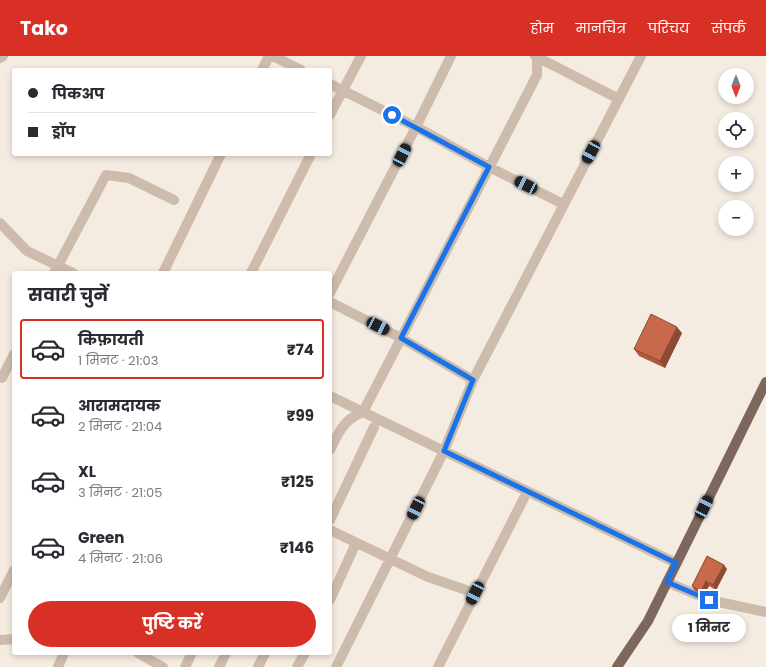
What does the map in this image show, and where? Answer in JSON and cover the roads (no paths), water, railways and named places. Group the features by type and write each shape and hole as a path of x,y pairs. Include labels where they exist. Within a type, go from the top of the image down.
{"main road":[{"path":"617,667 648,621 766,382"}],"street":[{"path":"263,68 269,56"},
{"path":"273,56 297,68"},
{"path":"332,111 361,56"},
{"path":"332,289 416,127 450,56"},
{"path":"332,446 341,427 355,415 363,412 536,75 536,56 619,99"},
{"path":"336,667 444,451 473,380 640,56"},
{"path":"332,85 416,127 489,167 563,204"},
{"path":"164,271 220,156"},
{"path":"252,271 310,156"},
{"path":"0,223 27,251 56,269 106,175 129,178 174,200"},
{"path":"332,303 401,338 473,380"},
{"path":"0,376 2,378 12,358"},
{"path":"332,397 676,563"},
{"path":"332,516 374,427"},
{"path":"438,667 524,498"},
{"path":"332,531 428,577 475,593"},
{"path":"332,596 356,543"},
{"path":"0,598 12,574"},
{"path":"667,582 709,600 766,612"},
{"path":"0,640 12,639"},
{"path":"58,667 63,655"},
{"path":"142,655 163,667"},
{"path":"185,667 191,655"},
{"path":"218,667 225,655"},
{"path":"258,667 264,655"},
{"path":"297,667 304,655"}]}
